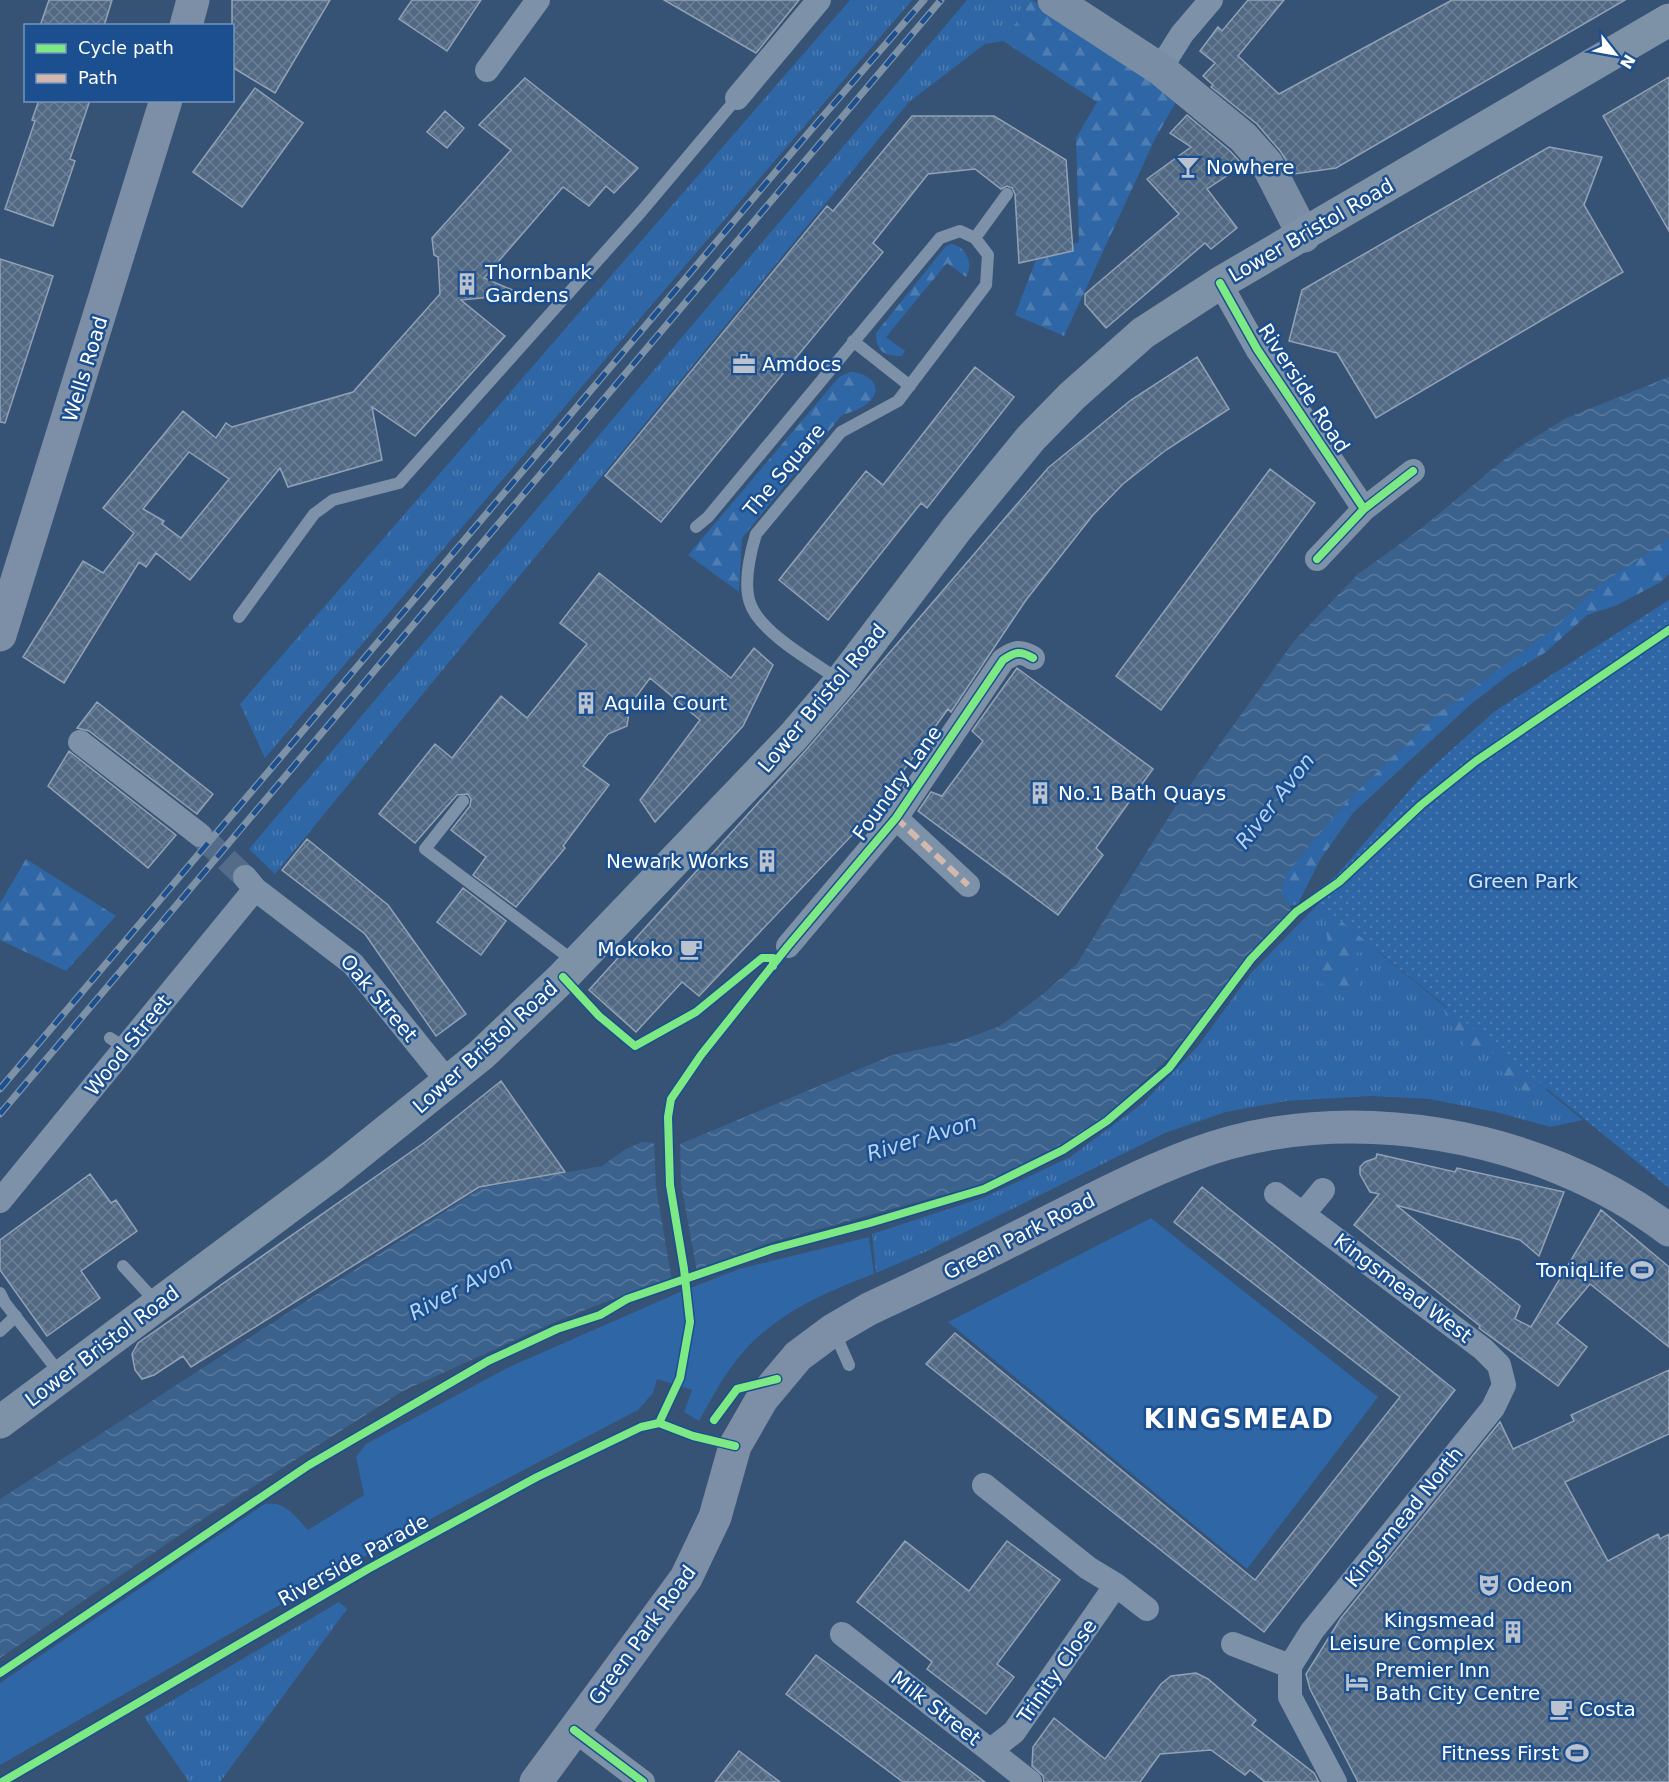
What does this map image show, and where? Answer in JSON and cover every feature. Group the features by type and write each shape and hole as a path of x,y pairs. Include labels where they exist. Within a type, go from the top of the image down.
{"highway":[{"name":"Lower Bristol Road","path":"0,1422 449,1083 576,963 732,803 841,681 958,527 1031,438 1072,396 1143,333 1220,283 1668,22"}],"main road":[{"path":"187,24 193,0"},
{"name":"Wells Road","path":"0,636 165,102"},
{"name":"Green Park Road","path":"536,1782 686,1578 715,1517 735,1446 762,1399 798,1356 833,1330 869,1309 1108,1192 1193,1154 1255,1137 1297,1131 1390,1129 1445,1135 1496,1146 1606,1188 1669,1230"}],"street":[{"path":"487,70 538,0"},
{"path":"737,98 819,0"},
{"path":"1054,0 1160,69 1244,137 1267,164 1304,236"},
{"path":"1160,69 1182,34 1211,0"},
{"name":"Riverside Road","path":"1220,283 1257,349 1364,509"},
{"path":"1317,559 1364,509 1413,471"},
{"name":"Foundry Lane","path":"788,946 896,818 1003,660 1015,652 1024,653 1033,658"},
{"path":"80,742 200,835"},
{"path":"896,818 968,885"},
{"name":"Wood Street","path":"0,1201 117,1043 250,883"},
{"name":"Oak Street","path":"250,883 353,964 449,1083"},
{"path":"1304,1214 1323,1190"},
{"name":"Kingsmead West","path":"1276,1194 1474,1342 1499,1365"},
{"name":"Kingsmead North","path":"1290,1666 1312,1631 1493,1408 1504,1385 1499,1365"},
{"path":"984,1485 1088,1568 1116,1585 1147,1609"},
{"name":"Trinity Close","path":"991,1750 1014,1732 1116,1585"},
{"name":"Milk Street","path":"842,1634 1030,1782"},
{"path":"1233,1644 1290,1666 1290,1697 1335,1782"},
{"path":"574,1730 643,1782"}],"lane":[{"path":"239,617 314,514 333,500 399,483 641,212 737,98"},
{"path":"975,237 1007,194"},
{"name":"The Square","path":"696,527 940,238 960,231 975,237 988,255 986,285 898,401 841,432 828,444 756,534 749,555 749,601 758,618 795,650 841,681"},
{"path":"853,341 910,386"},
{"path":"463,801 425,849 576,963"},
{"path":"123,1266 158,1304"},
{"path":"0,1293 61,1376"},
{"path":"0,1331 16,1316"},
{"path":"833,1330 849,1365"}],"green space":[{"path":"850,0 912,0 265,758 240,704"},
{"path":"967,0 1032,0 1003,41 985,44 909,102 275,874 249,849"},
{"path":"1032,0 1180,95 1155,139 1064,336 1015,315 1037,257 1079,242 1076,138 1097,102 1003,41"},
{"path":"951,244 961,248 967,256 969,267 966,277 947,263 886,337 905,351 902,356 886,354 877,344 876,333 946,246"},
{"path":"850,372 863,374 872,381 876,391 874,396 863,407 842,415 742,538 739,592 688,555 839,377"},
{"path":"1669,520 1669,574 1661,582 1615,606 1587,615 1546,652 1510,674 1470,705 1353,813 1320,860 1298,904 1279,908 1282,857 1328,802"},
{"name":"Green Park","path":"1669,600 1669,1188 1319,903 1307,898 1336,876 1419,779 1495,711"},
{"path":"26,859 116,916 66,971 0,940 0,903"},
{"path":"1333,895 1391,933 1373,951 1355,953 1360,983 1345,998 1311,977 1329,948 1325,926"},
{"path":"1319,903 1583,1120 1550,1127 1496,1112 1429,1099 1371,1096 1286,1101 1226,1112 1165,1133 925,1252 876,1273 872,1234 985,1197 1070,1157 1143,1103 1198,1046 1251,973"},
{"path":"1466,991 1559,1077 1537,1099 1504,1079 1496,1054 1465,1046 1448,1021 1444,1010"},
{"path":"1151,1218 1378,1397 1247,1569 948,1322"},
{"path":"869,1237 874,1274 834,1290 794,1310 759,1336 726,1375 699,1421 684,1412 692,1390 657,1379 653,1393 638,1410 434,1517 0,1765 0,1683 263,1505 283,1506 308,1530 364,1495 356,1457 366,1444 507,1368 680,1292 739,1269"},
{"path":"339,1602 347,1609 220,1782 189,1782 144,1717"}],"water":[{"name":"River Avon","path":"1669,377 1669,539 1600,585 1557,626 1436,716 1346,802 1287,873 1281,892 1292,910 1247,957 1170,1057 1105,1117 1064,1143 983,1184 772,1242 555,1322 403,1391 209,1515 0,1658 0,1499 481,1188 602,1166 624,1150 642,1142 680,1144 893,1055 960,1041 1000,1026 1043,994 1076,965 1178,802 1294,641 1358,574 1418,531 1518,448 1566,418"}],"pier":[{"path":"654,1140 680,1140 681,1184 697,1272 672,1281 656,1187"}],"building":[{"path":"49,0 112,0 105,24 41,24"},
{"path":"232,0 330,0 275,93 234,68 234,24 232,24"},
{"path":"412,0 481,0 447,51 399,19"},
{"path":"664,0 799,0 756,53"},
{"path":"1248,0 1284,0 1238,56 1279,94 1452,0 1625,0 1336,168 1294,174 1281,152 1257,124 1211,87 1213,85 1203,76 1215,63 1200,51 1218,27 1222,31"},
{"path":"1669,77 1669,231 1603,116"},
{"name":"Thornbank Gardens","path":"525,78 638,168 614,193 606,186 589,206 563,187 484,278 522,294 461,300 505,336 415,436 372,407 382,460 288,487 280,468 190,580 156,553 146,567 139,562 64,683 23,657 83,561 103,573 134,533 103,508 183,411 216,438 226,423 232,427 353,392 440,294 438,257 434,255 432,238 511,150 479,125","holes":["189,452 229,479 181,538 162,524 164,521 143,509"]},
{"path":"255,88 303,123 242,207 193,172"},
{"path":"38,102 89,102 70,159 75,161 53,226 5,209 35,121 32,120"},
{"path":"445,111 464,128 447,148 427,132"},
{"path":"1187,115 1243,165 1207,189 1237,228 1211,249 1205,243 1106,328 1085,304 1085,294 1179,214 1147,179 1191,147 1170,133"},
{"path":"912,116 994,116 1066,160 1073,251 1019,263 1015,194 1012,188 1007,186 1001,189 975,169 928,174 873,243 883,252 661,522 605,476 827,206 833,211"},
{"path":"1549,147 1602,157 1584,205 1623,272 1376,418 1337,353 1289,341 1302,290"},
{"path":"0,259 53,276 5,423 0,422"},
{"name":"Newark Works","path":"1197,357 1229,409 1166,450 1123,484 1093,515 1026,600 951,712 948,709 898,778 904,780 895,794 893,792 699,996 682,982 636,1032 589,990 806,750 1048,468 1131,400"},
{"path":"975,367 1014,397 927,508 921,503 828,620 779,580 866,471 883,485"},
{"path":"1270,469 1315,503 1161,710 1116,676"},
{"path":"599,573 731,678 754,648 773,665 743,726 655,822 640,800 700,720 650,678 630,705 627,726 608,734 583,766 609,785 563,846 565,848 516,907 473,875 486,857 451,830 470,806 471,799 468,794 457,795 415,843 379,814 435,744 452,758 501,696 527,718 587,644 560,623"},
{"name":"No.1 Bath Quays","path":"1017,668 1153,769 1096,848 1103,855 1058,915 918,811 931,792 942,796 983,741 972,731"},
{"path":"97,702 213,794 197,814 89,731 77,728"},
{"path":"69,751 176,835 148,868 48,786"},
{"path":"307,839 388,905 466,1014 436,1036 365,934 282,870"},
{"path":"463,888 506,921 481,955 437,922"},
{"path":"501,1081 565,1172 479,1187 191,1367 183,1356 154,1375 142,1379 135,1370 132,1354 138,1343 425,1142"},
{"path":"1377,1154 1455,1172 1457,1168 1564,1192 1539,1256 1520,1240 1396,1205 1520,1306 1515,1319 1531,1327 1601,1210 1669,1267 1669,1347 1590,1284 1557,1323 1587,1347 1558,1386 1479,1328 1480,1326 1354,1225 1379,1194 1370,1192 1360,1174 1360,1167 1365,1162 1376,1158"},
{"path":"90,1174 111,1203 116,1200 137,1231 81,1271 100,1298 47,1336 0,1270 0,1240"},
{"path":"1202,1187 1455,1390 1264,1632 926,1364 955,1333 1255,1580 1400,1397 1174,1222"},
{"name":"Kingsmead Leisure Complex","path":"1669,1370 1669,1434 1565,1482 1608,1561 1658,1534 1660,1539 1669,1534 1669,1782 1358,1782 1310,1689 1306,1674 1341,1618 1500,1422 1513,1449 1574,1421 1571,1415"},
{"path":"905,1541 969,1591 1007,1541 1060,1580 997,1664 1014,1677 986,1714 927,1669 932,1662 857,1602"},
{"path":"816,1655 985,1782 903,1782 786,1694"},
{"path":"1196,1673 1208,1679 1256,1720 1252,1725 1314,1773 1319,1782 1265,1782 1250,1770 1245,1775 1211,1750 1160,1754 1140,1782 1044,1782 1043,1776 1032,1766 1033,1747 1054,1718 1105,1759 1161,1684 1171,1676"},
{"path":"739,1751 780,1782 715,1782"}],"tunnel":[{"path":"200,835 245,877"}],"railway":[{"path":"0,1089 811,130 924,0"},
{"path":"0,1114 941,0"}],"marked path":[{"path":"896,818 968,885"}],"cycle path":[{"path":"1220,283 1257,349 1364,509"},
{"path":"1317,559 1364,509 1413,471"},
{"path":"0,1673 309,1465 488,1361 557,1329 600,1315 627,1299 772,1249 984,1189 1063,1150 1107,1121 1169,1068 1251,959 1296,912 1339,882 1421,805 1476,761 1669,630"},
{"path":"659,1423 680,1378 690,1322 670,1185 668,1117 671,1099 701,1055 788,946 896,818 1003,660 1018,653 1033,658"},
{"path":"563,977 599,1016 635,1046 696,1012 762,958 773,958 773,966"},
{"path":"714,1420 737,1389 777,1379"},
{"name":"Riverside Parade","path":"2,1782 368,1569 537,1477 641,1427 659,1423 693,1436 735,1446"},
{"path":"574,1730 643,1782"}],"place":[{"name":"Nowhere","path":"1188,167"},
{"name":"Thornbank Gardens","path":"467,284"},
{"name":"Amdocs","path":"744,364"},
{"name":"Aquila Court","path":"586,703"},
{"name":"No.1 Bath Quays","path":"1040,793"},
{"name":"Newark Works","path":"767,861"},
{"name":"Mokoko","path":"691,949"},
{"name":"ToniqLife","path":"1642,1270"},
{"name":"Odeon","path":"1489,1585"},
{"name":"Kingsmead Leisure Complex","path":"1513,1632"},
{"name":"Premier Inn Bath City Centre","path":"1357,1682"},
{"name":"Costa","path":"1561,1709"},
{"name":"Fitness First","path":"1577,1753"}],"district":[{"name":"KINGSMEAD","path":"1239,1419"}]}
